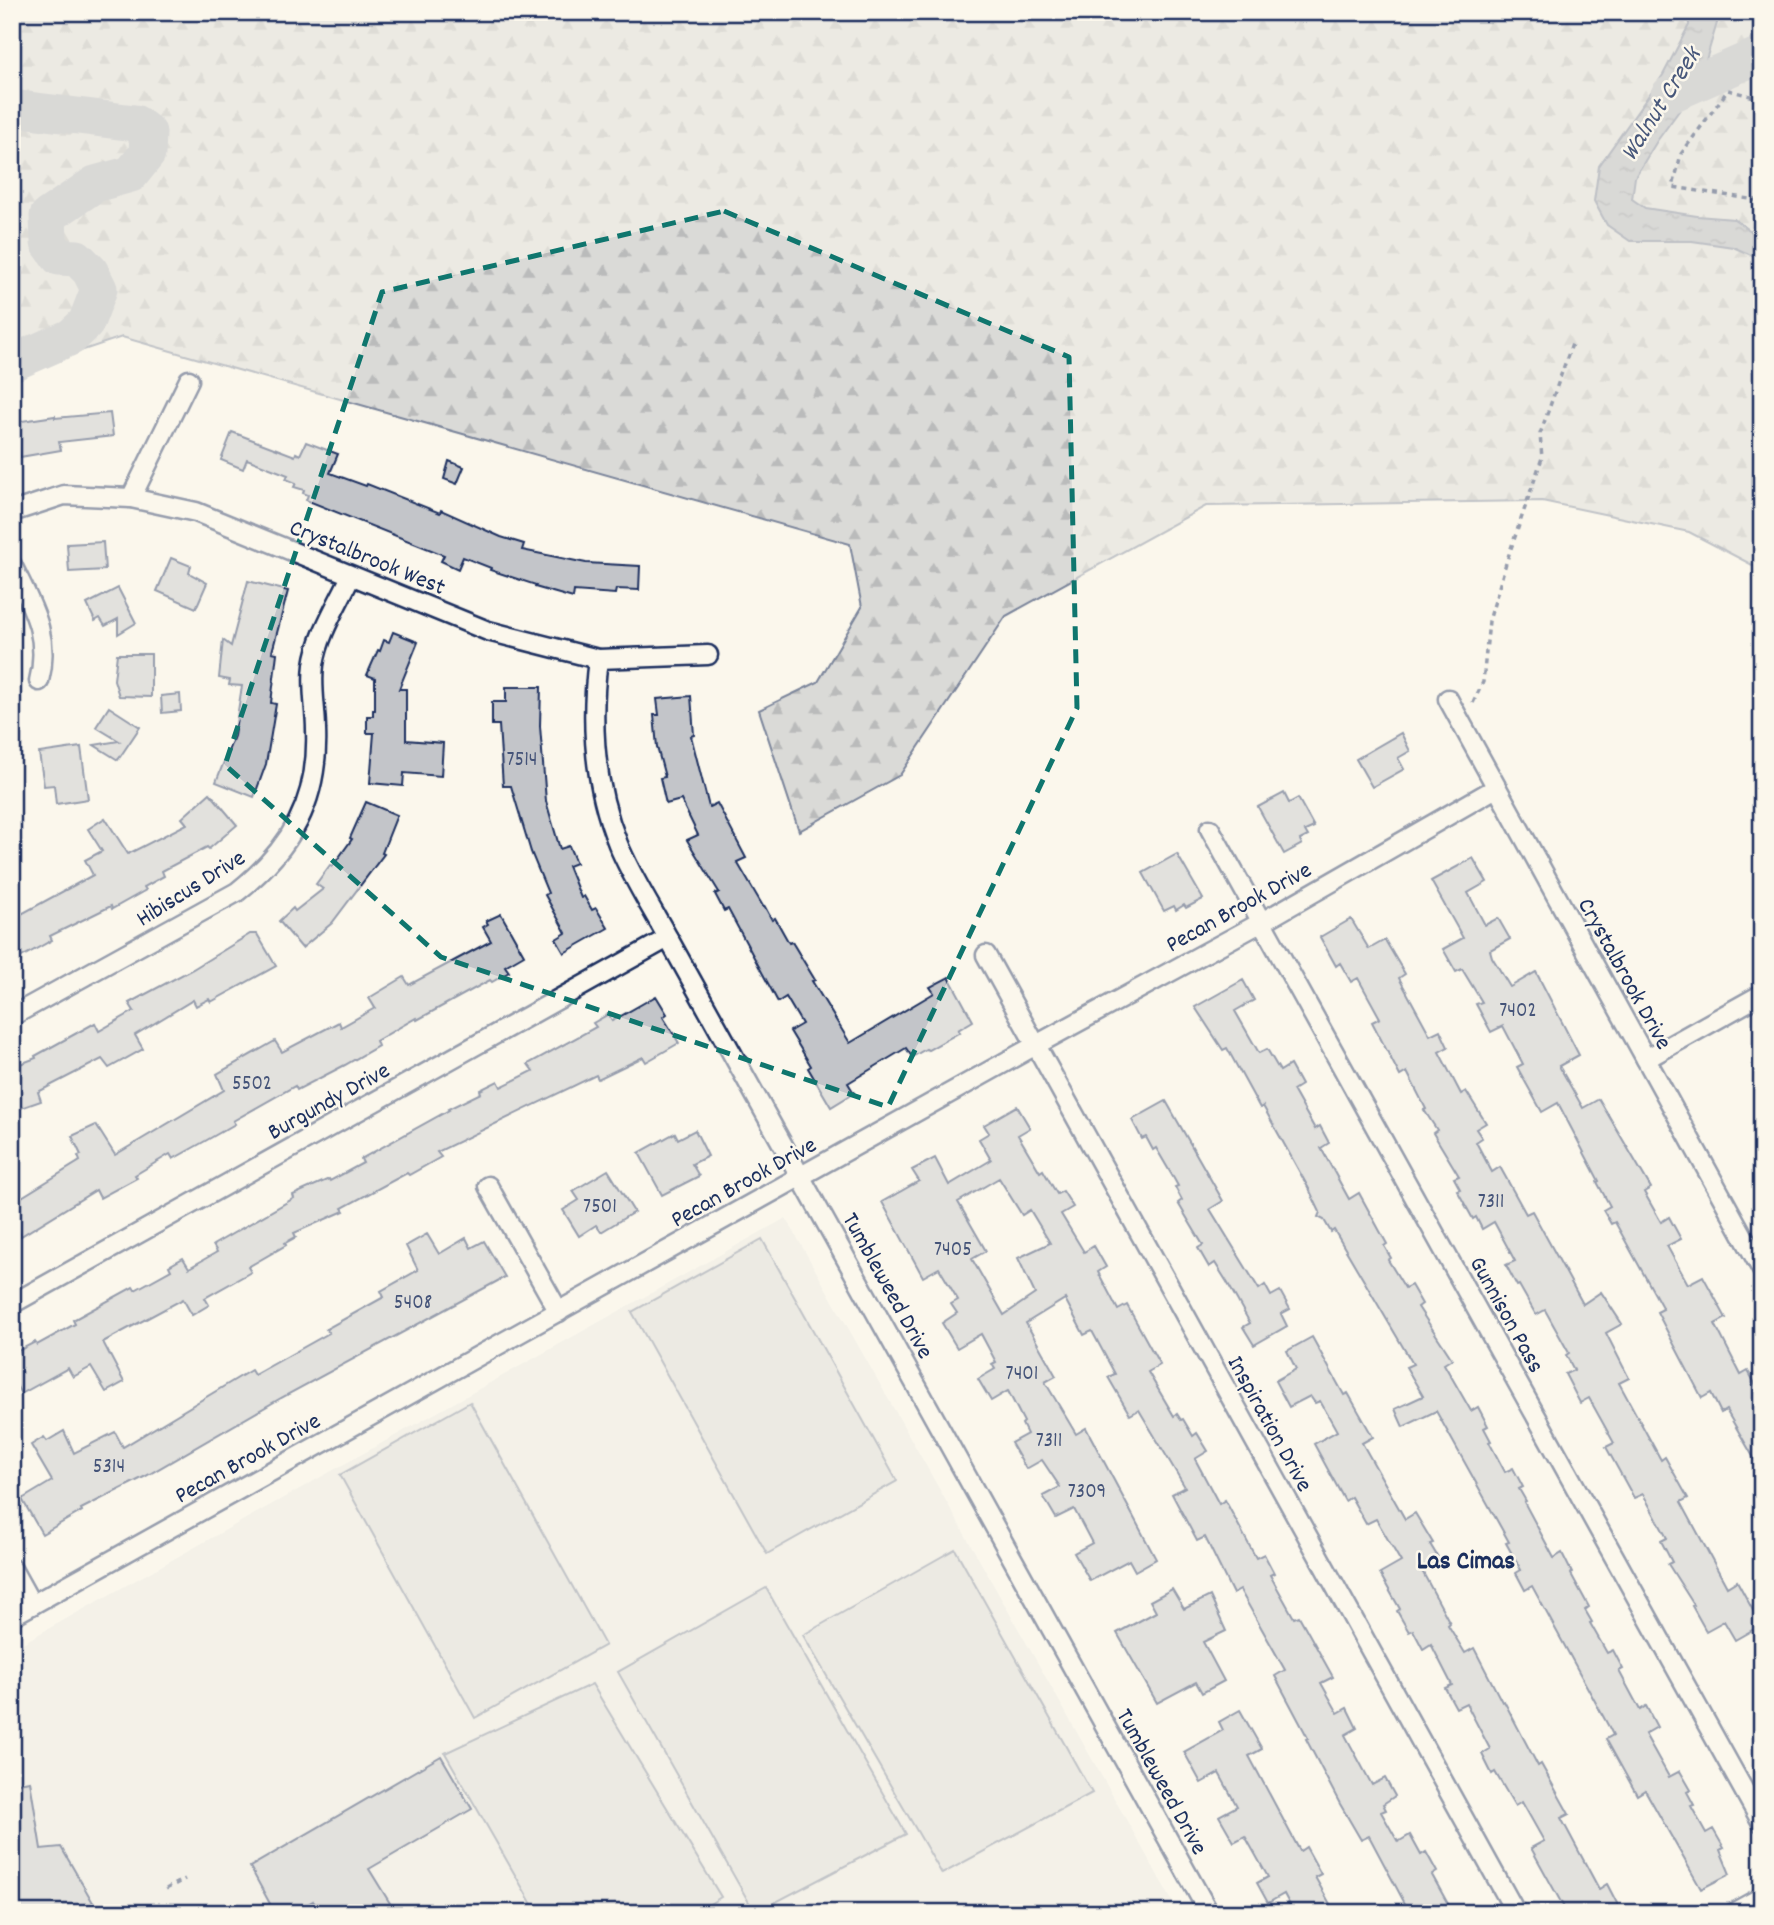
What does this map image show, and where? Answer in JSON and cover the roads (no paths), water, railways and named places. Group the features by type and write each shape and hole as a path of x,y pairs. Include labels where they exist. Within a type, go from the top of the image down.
{"street":[{"path":"131,498 189,380"},
{"name":"Crystalbrook West","path":"12,512 64,495 131,498 196,512 488,631 598,660 708,655"},
{"path":"12,565 40,625 44,662 39,681"},
{"name":"Hibiscus Drive","path":"12,1016 237,892 264,870 283,847 300,820 316,764 316,657 351,576"},
{"name":"Tumbleweed Drive","path":"598,660 595,684 596,758 603,797 619,846 1209,1913"},
{"name":"Crystalbrook Drive","path":"1448,699 1762,1269"},
{"name":"Pecan Brook Drive","path":"12,1616 1036,1045 1262,922 1496,788"},
{"name":"Gunnison Pass","path":"1210,829 1762,1823"},
{"name":"Burgundy Drive","path":"12,1304 668,938"},
{"name":"Inspiration Drive","path":"986,955 1516,1913"},
{"path":"1646,1059 1762,994"},
{"path":"488,1186 559,1312"},
{"path":"12,1569 32,1605"},
{"path":"1733,1913 1762,1897"}],"water":[{"name":"Walnut Creek","path":"1688,12 1717,12 1717,23 1706,60 1692,93 1635,177 1632,199 1645,208 1734,219 1762,239 1762,266 1758,258 1733,247 1692,241 1630,241 1607,225 1594,201 1599,166 1663,75 1689,25"}],"waterway":[{"name":"Walnut Creek","path":"1669,95 1762,54"},
{"path":"12,108 135,123 148,133 147,154 131,174 95,184 48,216 49,243 59,257 77,258 90,271 99,289 86,323 71,337 12,363"}],"district":[{"name":"Las Cimas","path":"1466,1559"}]}
